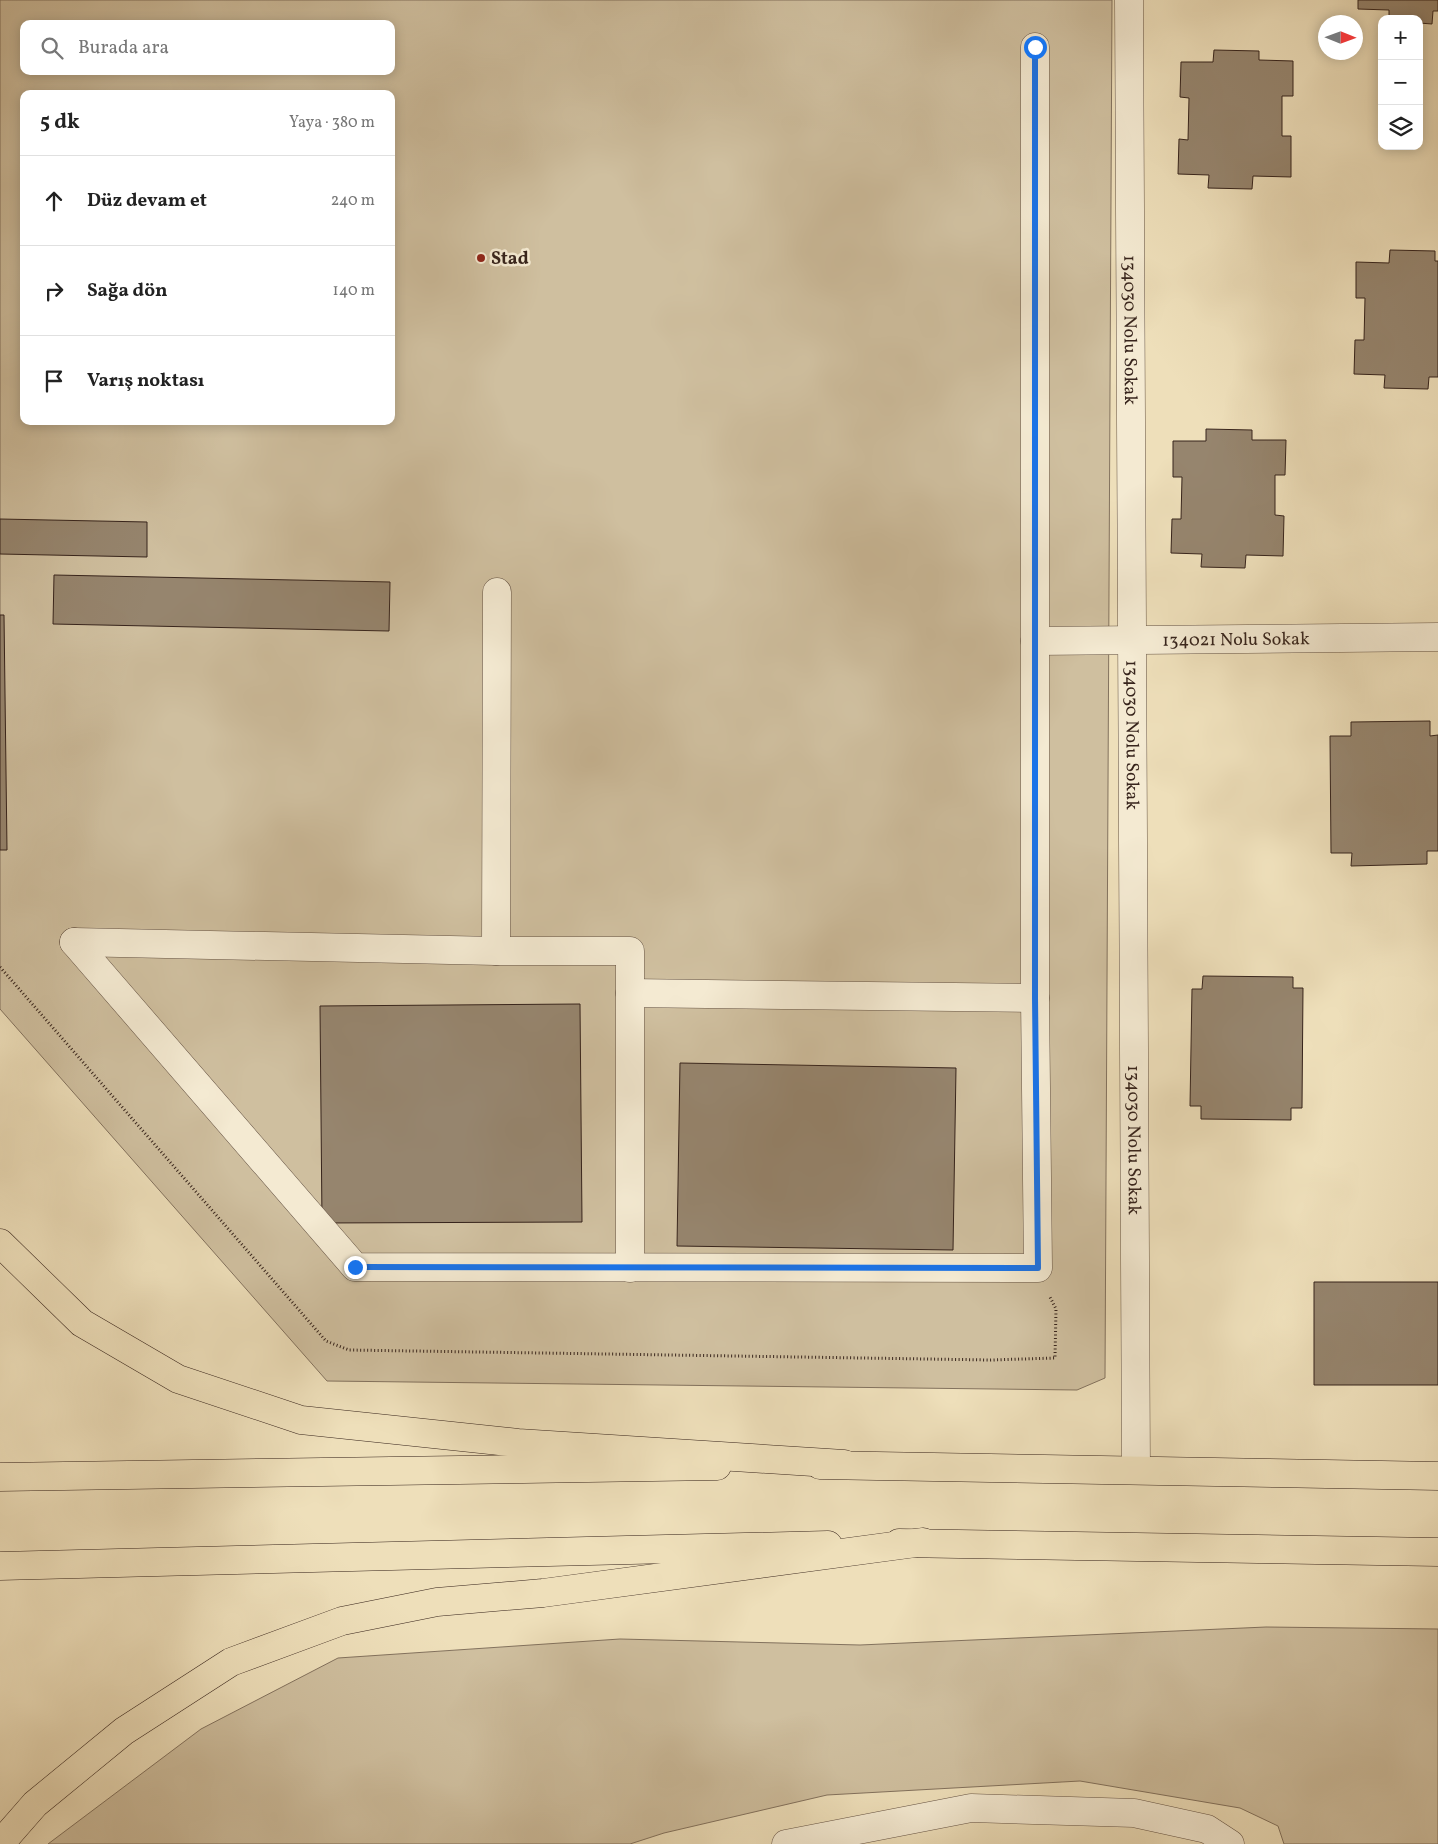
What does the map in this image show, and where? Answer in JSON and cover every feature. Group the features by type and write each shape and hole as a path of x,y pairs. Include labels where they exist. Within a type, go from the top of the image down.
{"main road":[{"path":"0,1243 82,1323 90,1328 178,1379 301,1420 518,1443 844,1464"},
{"path":"0,1477 844,1464 1438,1476"},
{"path":"0,1844 34,1804 124,1731 231,1662 342,1621 437,1602 543,1592 923,1542"},
{"path":"0,1566 923,1542 1438,1552"}],"street":[{"name":"134030 Nolu Sokak","path":"1129,0 1136,1470"},
{"path":"630,1268 630,951 496,951 74,942 355,1267 630,1268 1038,1268 1035,998 1035,47"},
{"path":"496,951 497,592"},
{"name":"134021 Nolu Sokak","path":"1035,641 1438,637"},
{"path":"630,993 1035,998"},
{"path":"786,1844 971,1808 1134,1813 1207,1829 1230,1844"}],"path":[{"path":"991,1360 1055,1358 1056,1309 1038,1268"}],"shaded area":[{"path":"0,0 1112,0 1105,1378 1077,1390 327,1381 0,1009"},
{"path":"1266,1627 1438,1629 1438,1844 1284,1844 1278,1826 1240,1808 1080,1781 827,1795 664,1833 630,1844 48,1844 201,1729 338,1658 620,1639 860,1645"}],"building":[{"path":"1358,0 1438,0 1438,11 1433,11 1432,24 1423,23 1423,15 1389,15 1389,10 1358,9"},
{"path":"1214,50 1259,51 1259,60 1293,61 1293,96 1282,96 1282,136 1291,136 1291,177 1253,176 1252,189 1208,188 1209,175 1178,174 1179,139 1188,140 1189,98 1180,97 1181,62 1213,62"},
{"path":"1390,250 1435,251 1435,261 1438,261 1438,377 1429,377 1428,389 1384,388 1385,375 1354,374 1355,340 1364,340 1365,298 1356,298 1356,262 1389,263"},
{"path":"1206,429 1252,430 1252,440 1286,440 1285,475 1275,475 1275,515 1284,516 1283,556 1246,555 1245,568 1201,567 1202,554 1171,553 1172,519 1181,519 1182,477 1173,477 1173,441 1206,441"},
{"path":"0,519 147,522 147,557 0,554"},
{"path":"54,575 390,582 389,631 53,624"},
{"path":"0,615 4,615 7,850 0,850"},
{"path":"1430,721 1430,736 1438,735 1438,851 1427,851 1427,864 1351,866 1352,853 1331,853 1330,736 1351,736 1351,722"},
{"path":"1203,976 1293,977 1293,988 1303,988 1302,1108 1291,1108 1291,1120 1201,1119 1201,1106 1190,1106 1192,989 1202,989"},
{"path":"580,1004 582,1222 322,1223 320,1006"},
{"path":"680,1063 956,1068 953,1250 677,1246"},
{"path":"1314,1282 1438,1282 1438,1385 1314,1385"}],"place":[{"name":"Stad","path":"481,258"}],"route":[{"path":"355,1267 1038,1268 1035,998 1035,47"}]}
